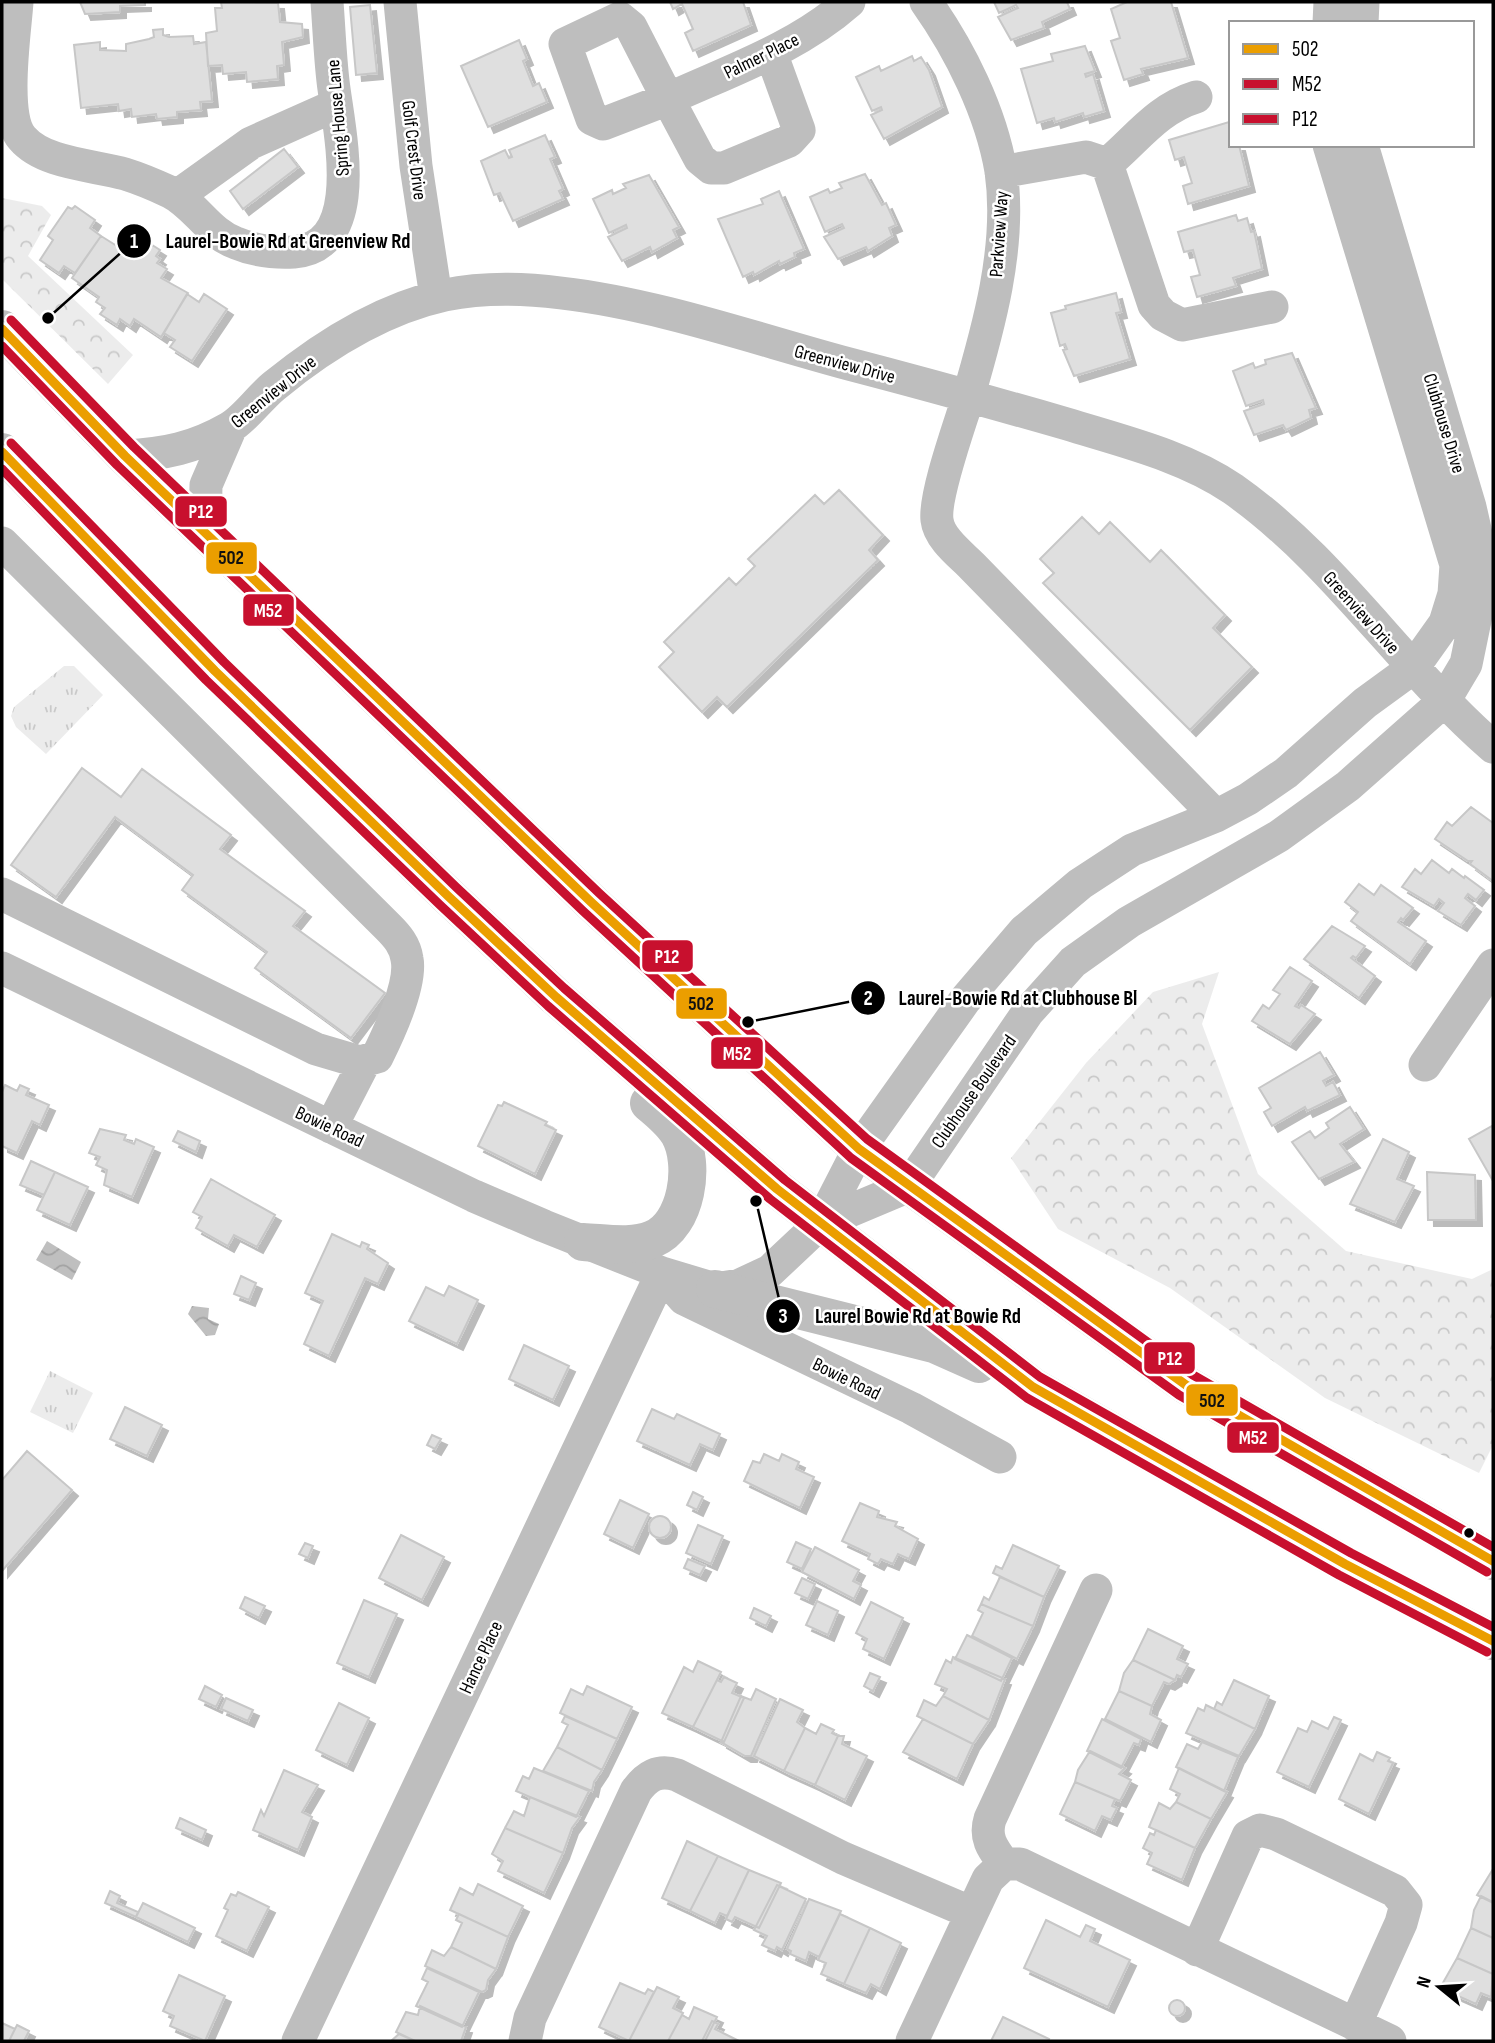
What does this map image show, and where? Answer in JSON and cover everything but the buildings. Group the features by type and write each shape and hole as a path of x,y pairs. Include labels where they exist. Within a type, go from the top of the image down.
{"main road":[{"path":"2,329 125,456 591,902 859,1149 1186,1385 1493,1562"},
{"path":"2,452 215,671 556,997 777,1189 1033,1387"},
{"path":"556,997 560,1018 573,1035 673,1126 686,1154 684,1193 670,1227 656,1238 639,1244 583,1242"},
{"path":"715,1289 934,1344 1033,1387 1345,1564 1493,1641"}],"street":[{"name":"Spring House Lane","path":"17,2 12,114 21,138 16,146 129,175 177,196 209,227 239,245 279,253 300,251 314,246 335,223 341,208 343,154 327,2"},
{"name":"Golf Crest Drive","path":"400,2 416,166 436,297"},
{"name":"Palmer Place","path":"771,53 799,130 789,141 724,168 711,168 700,159 668,99 771,53 820,24 849,2"},
{"name":"Parkview Way","path":"926,2 971,83 986,119 1001,172 1003,219 998,265 969,396 945,475 937,520 945,537 1216,816"},
{"path":"1329,21 1330,2"},
{"path":"1362,21 1363,2"},
{"path":"1001,172 1097,161 1159,114 1196,97"},
{"path":"177,196 251,143 336,105"},
{"name":"Clubhouse Drive","path":"1330,147 1456,565 1454,594 1445,623 1413,668"},
{"name":"Clubhouse Drive","path":"1363,147 1470,507 1479,547 1480,596 1466,664 1444,701"},
{"path":"1097,161 1154,305 1163,315 1182,325 1272,307"},
{"name":"Greenview Drive","path":"125,456 169,454 231,427 257,400 330,345 360,327 436,297 493,289 524,289 598,299 969,396 1131,444 1188,465 1230,487 1287,531 1444,701 1493,747"},
{"path":"205,532 206,485 231,427"},
{"path":"2,543 401,941 408,959 407,981 377,1056 365,1061 338,1058 283,1034 2,894"},
{"path":"821,1223 859,1149 965,1000 1024,931 1080,884 1132,850 1216,816 1286,773 1365,703 1413,668"},
{"name":"Clubhouse Boulevard","path":"909,1185 1028,1012 1073,962 1129,922 1279,836 1348,786 1444,701"},
{"path":"1425,1065 1493,965"},
{"name":"Bowie Road","path":"2,968 474,1196 662,1273 715,1289"},
{"path":"331,1127 365,1061"},
{"path":"715,1289 740,1285 770,1270 821,1223 909,1185"},
{"name":"Bowie Road","path":"662,1273 684,1299 911,1408 1000,1457"},
{"name":"Hance Place","path":"298,2041 662,1273"},
{"path":"1004,1864 991,1846 986,1832 990,1819 1096,1590"},
{"path":"525,2041 530,2018 636,1791 645,1779 663,1771 677,1775 843,1858 972,1913"},
{"path":"1197,1951 1248,1836 1259,1830 1276,1834 1395,1891 1406,1905 1401,1923 1355,2025"},
{"path":"912,2041 988,1879 1004,1864 1020,1864 1032,1869 1197,1951 1390,2041"}],"green space":[{"path":"2,198 42,206 51,215 28,256 133,355 108,384 2,279"},
{"path":"64,666 74,666 103,695 46,754 16,727 11,716 14,707"},
{"path":"1219,972 1202,1024 1258,1174 1346,1251 1472,1279 1493,1269 1493,1445 1479,1473 1325,1398 1170,1288 1058,1229 1011,1158 1086,1063 1153,992"},
{"path":"50,1371 93,1393 73,1433 30,1412"}],"water":[{"path":"47,1241 81,1262 72,1280 36,1260"},
{"path":"192,1306 209,1308 208,1319 219,1324 215,1335 206,1336 188,1314"}],"transit line":[{"name":"P12","path":"11,320 134,447 599,893 867,1139 1193,1375 1493,1547"},
{"name":"502","path":"2,329 125,456 591,902 859,1149 1186,1385 1493,1561"},
{"name":"M52","path":"2,346 117,465 583,911 851,1158 1179,1395 1487,1572"},
{"name":"P12","path":"11,443 224,662 456,887 564,988 785,1180 1040,1377 1351,1553 1493,1627"},
{"name":"502","path":"2,452 215,671 448,896 556,997 777,1189 1033,1387 1345,1564 1493,1641"},
{"name":"M52","path":"2,469 206,680 440,905 548,1006 770,1199 1027,1398 1339,1575 1487,1652"}],"place":[{"name":"Laurel-Bowie Rd at Greenview Rd","path":"48,318"},
{"name":"Laurel-Bowie Rd at Clubhouse Bl","path":"748,1022"},
{"name":"Laurel Bowie Rd at Bowie Rd","path":"756,1201"}]}
